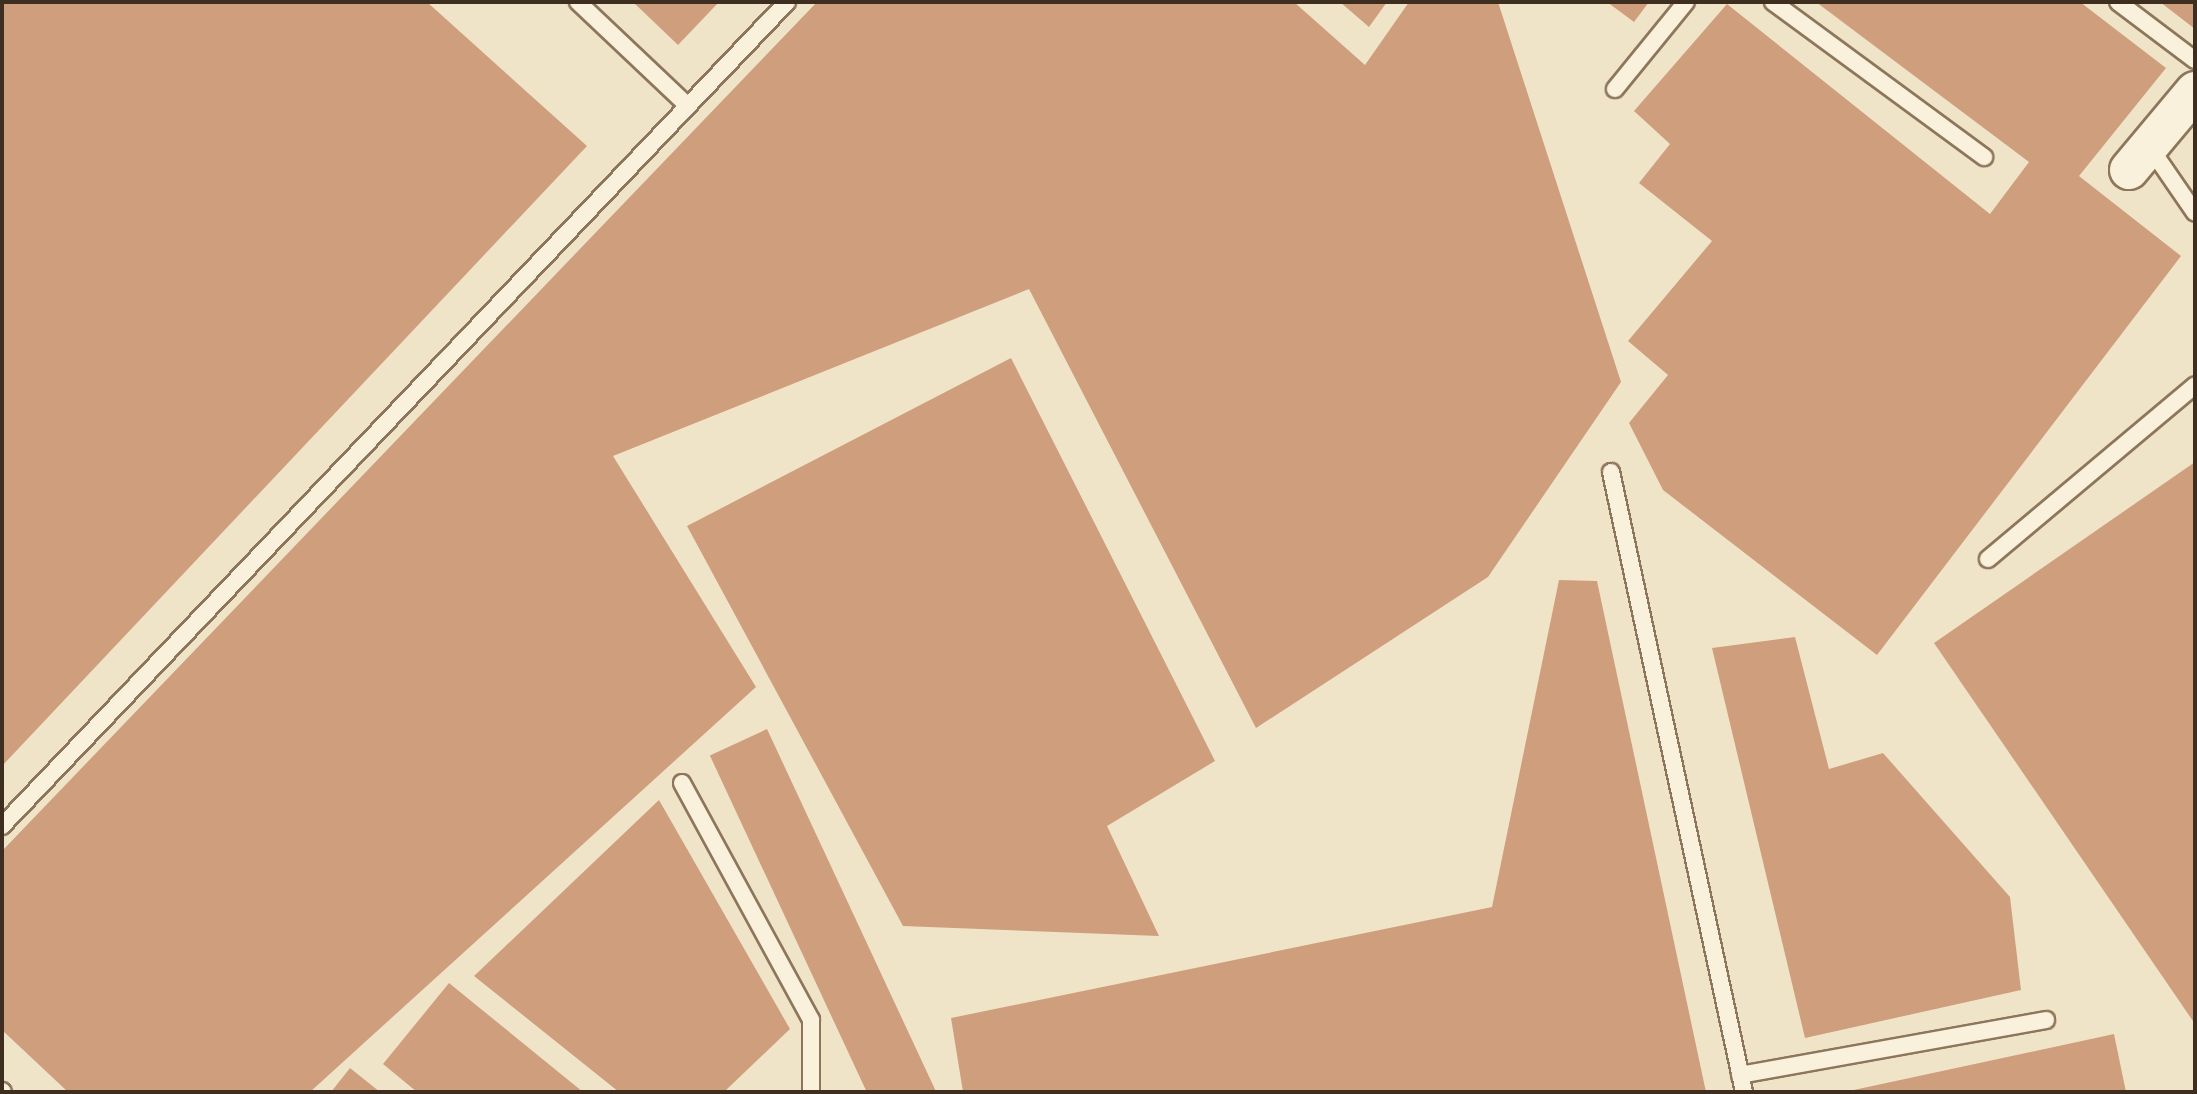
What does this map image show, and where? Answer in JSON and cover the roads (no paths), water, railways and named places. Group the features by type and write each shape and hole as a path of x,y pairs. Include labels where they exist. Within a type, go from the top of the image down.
{"street":[{"path":"2139,158 2195,91"}],"lane":[{"path":"578,2 688,106"},
{"path":"2,826 787,2"},
{"path":"1615,89 1686,2"},
{"path":"1773,2 1984,158"},
{"path":"2118,2 2195,60"},
{"path":"2139,158 2195,213"},
{"path":"1988,559 2195,385"},
{"path":"1611,472 1744,1092"},
{"path":"682,783 811,1020 811,1092"},
{"path":"1741,1075 2046,1020"}]}
